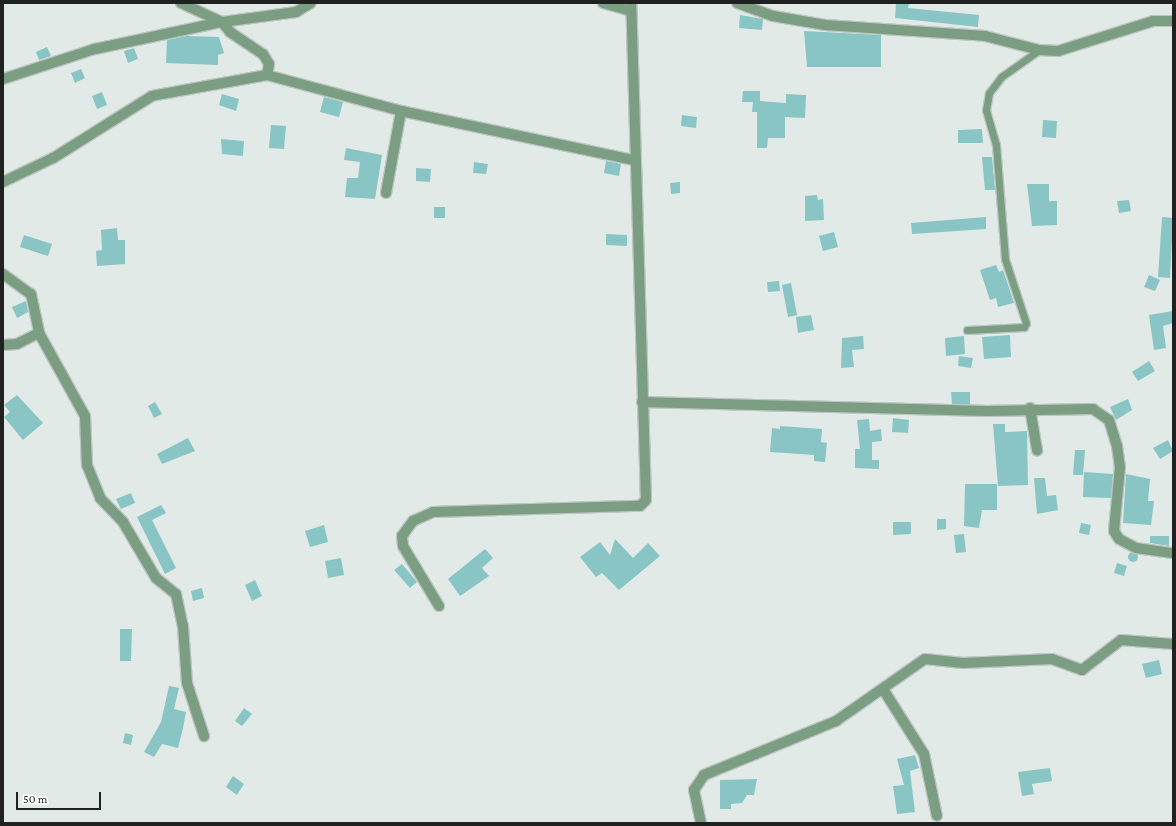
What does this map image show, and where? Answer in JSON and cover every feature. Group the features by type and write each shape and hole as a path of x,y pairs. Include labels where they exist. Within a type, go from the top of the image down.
{"street":[{"path":"181,3 222,22 230,32 263,54 269,64 267,75"},
{"path":"3,79 94,49 222,22 296,12 311,3"},
{"path":"439,606 403,546 402,536 413,521 433,512 644,505 648,488 642,402 634,160 631,7 603,3"},
{"path":"737,3 773,16 825,25 985,36 1039,50 1058,51 1153,21 1173,21"},
{"path":"3,182 54,158 152,96 267,75 401,111 634,160"},
{"path":"386,193 401,111"},
{"path":"3,274 30,294 39,333 85,416 87,465 100,498 123,522 156,578 176,594 183,626 187,683 204,736"},
{"path":"3,345 17,344 39,333"},
{"path":"642,402 987,411 1030,408 1085,408 1102,413 1109,420 1120,466 1114,531 1119,539 1136,548 1173,553"},
{"path":"1030,408 1037,450"},
{"path":"701,823 694,790 704,775 836,721 919,662 932,658 963,663 1052,659 1082,670 1121,640 1173,644"},
{"path":"883,689 924,754 937,816"}],"lane":[{"path":"968,330 1024,327 1026,323 1005,259 996,145 986,110 989,93 1001,78 1039,50"}],"building":[{"path":"896,3 909,3 908,8 979,15 978,27 895,18"},
{"path":"740,15 763,19 762,30 739,28"},
{"path":"804,31 881,35 881,67 807,67"},
{"path":"187,36 219,37 224,53 218,55 218,65 166,63 167,40"},
{"path":"47,47 51,56 39,60 36,52"},
{"path":"134,48 138,59 128,63 124,51"},
{"path":"81,69 85,78 75,83 71,73"},
{"path":"743,91 760,91 760,101 786,103 786,94 806,95 805,118 785,117 785,138 768,138 767,148 757,148 757,112 752,112 753,102 742,102"},
{"path":"102,92 107,105 97,109 92,96"},
{"path":"222,94 239,99 236,111 219,105"},
{"path":"324,97 343,102 339,117 320,112"},
{"path":"682,115 697,117 696,128 681,126"},
{"path":"1043,120 1057,121 1056,138 1042,137"},
{"path":"271,125 286,126 284,149 269,148"},
{"path":"982,129 983,143 958,143 958,130"},
{"path":"221,139 244,141 243,156 222,154"},
{"path":"346,148 382,155 375,199 345,197 347,178 358,178 360,162 344,160"},
{"path":"982,157 992,157 995,190 985,190"},
{"path":"606,161 621,164 619,176 604,173"},
{"path":"474,162 488,164 486,174 473,173"},
{"path":"416,168 431,169 430,182 416,181"},
{"path":"680,182 680,193 671,194 670,183"},
{"path":"1027,184 1049,184 1049,201 1057,201 1057,225 1032,226"},
{"path":"817,195 818,200 823,199 824,220 805,221 805,196"},
{"path":"1129,200 1131,211 1119,213 1117,201"},
{"path":"434,207 445,207 445,218 434,218"},
{"path":"986,217 986,229 912,234 911,223"},
{"path":"1162,217 1173,218 1170,278 1158,277"},
{"path":"117,228 118,240 125,240 125,264 97,266 96,251 102,250 101,230"},
{"path":"834,232 838,247 823,251 819,236"},
{"path":"606,234 627,235 627,246 606,245"},
{"path":"24,235 52,244 48,256 20,247"},
{"path":"996,265 999,272 1003,270 1014,303 998,307 996,298 990,300 980,270"},
{"path":"1149,275 1160,280 1155,291 1144,287"},
{"path":"779,281 780,291 768,292 767,282"},
{"path":"791,283 797,315 788,317 782,285"},
{"path":"26,301 28,312 17,318 12,307"},
{"path":"1173,311 1173,323 1163,326 1166,348 1154,350 1149,315"},
{"path":"811,315 814,330 798,333 796,317"},
{"path":"1010,335 1011,357 984,359 982,337"},
{"path":"863,336 864,349 852,350 854,367 841,368 842,338"},
{"path":"964,336 965,354 946,356 945,338"},
{"path":"959,356 973,358 971,368 958,366"},
{"path":"1149,361 1155,371 1138,381 1132,372"},
{"path":"951,392 970,392 970,404 952,404"},
{"path":"17,395 43,423 23,440 4,417 10,412 4,405"},
{"path":"1128,399 1132,410 1116,420 1110,407"},
{"path":"155,402 162,414 154,418 148,406"},
{"path":"893,418 909,420 908,433 892,432"},
{"path":"869,419 870,431 881,429 882,441 872,442 872,460 879,460 879,469 855,468 855,449 860,449 857,420"},
{"path":"993,424 1005,424 1005,432 1027,431 1028,485 998,486"},
{"path":"780,426 822,429 821,442 827,443 825,462 814,461 814,455 770,452 772,428 780,429"},
{"path":"188,438 195,451 162,464 157,454"},
{"path":"1168,440 1173,451 1160,459 1153,448"},
{"path":"1075,450 1085,450 1083,475 1073,475"},
{"path":"1084,472 1113,474 1111,498 1083,497"},
{"path":"1126,474 1150,479 1148,501 1154,501 1151,525 1123,523"},
{"path":"1034,478 1045,478 1047,496 1056,495 1058,510 1037,514"},
{"path":"965,484 997,484 997,510 982,510 979,528 964,526"},
{"path":"131,493 135,503 121,509 116,499"},
{"path":"161,505 166,513 152,520 176,568 165,574 137,517"},
{"path":"937,519 946,519 946,529 937,530"},
{"path":"893,522 911,522 911,534 893,535"},
{"path":"1081,523 1091,525 1089,535 1079,533"},
{"path":"324,525 328,542 310,547 305,531"},
{"path":"964,534 966,552 956,553 954,535"},
{"path":"1150,536 1169,536 1169,546 1150,543"},
{"path":"615,539 633,558 648,543 660,556 619,590 602,573 596,577 580,557 600,542 610,555"},
{"path":"485,549 493,558 482,568 489,576 460,596 448,579"},
{"path":"1131,552 1135,552 1137,553 1137,561 1131,562 1128,559 1128,555"},
{"path":"341,558 344,575 328,578 325,561"},
{"path":"1117,563 1127,566 1124,576 1114,573"},
{"path":"402,564 417,582 410,588 394,570"},
{"path":"255,580 262,596 252,601 245,585"},
{"path":"202,588 204,598 193,601 191,591"},
{"path":"120,629 132,629 131,661 120,661"},
{"path":"1159,660 1162,674 1146,678 1142,664"},
{"path":"169,686 179,688 174,709 186,712 183,728 178,748 162,744 154,757 144,752 161,722"},
{"path":"244,708 252,714 242,726 235,721"},
{"path":"125,733 133,735 131,745 123,743"},
{"path":"915,755 919,768 910,771 915,812 897,814 893,786 904,785 897,759"},
{"path":"1050,768 1052,781 1032,784 1034,794 1022,796 1018,772"},
{"path":"233,776 244,784 237,795 226,787"},
{"path":"757,779 754,795 747,795 742,803 731,804 731,809 720,809 720,780"}]}
